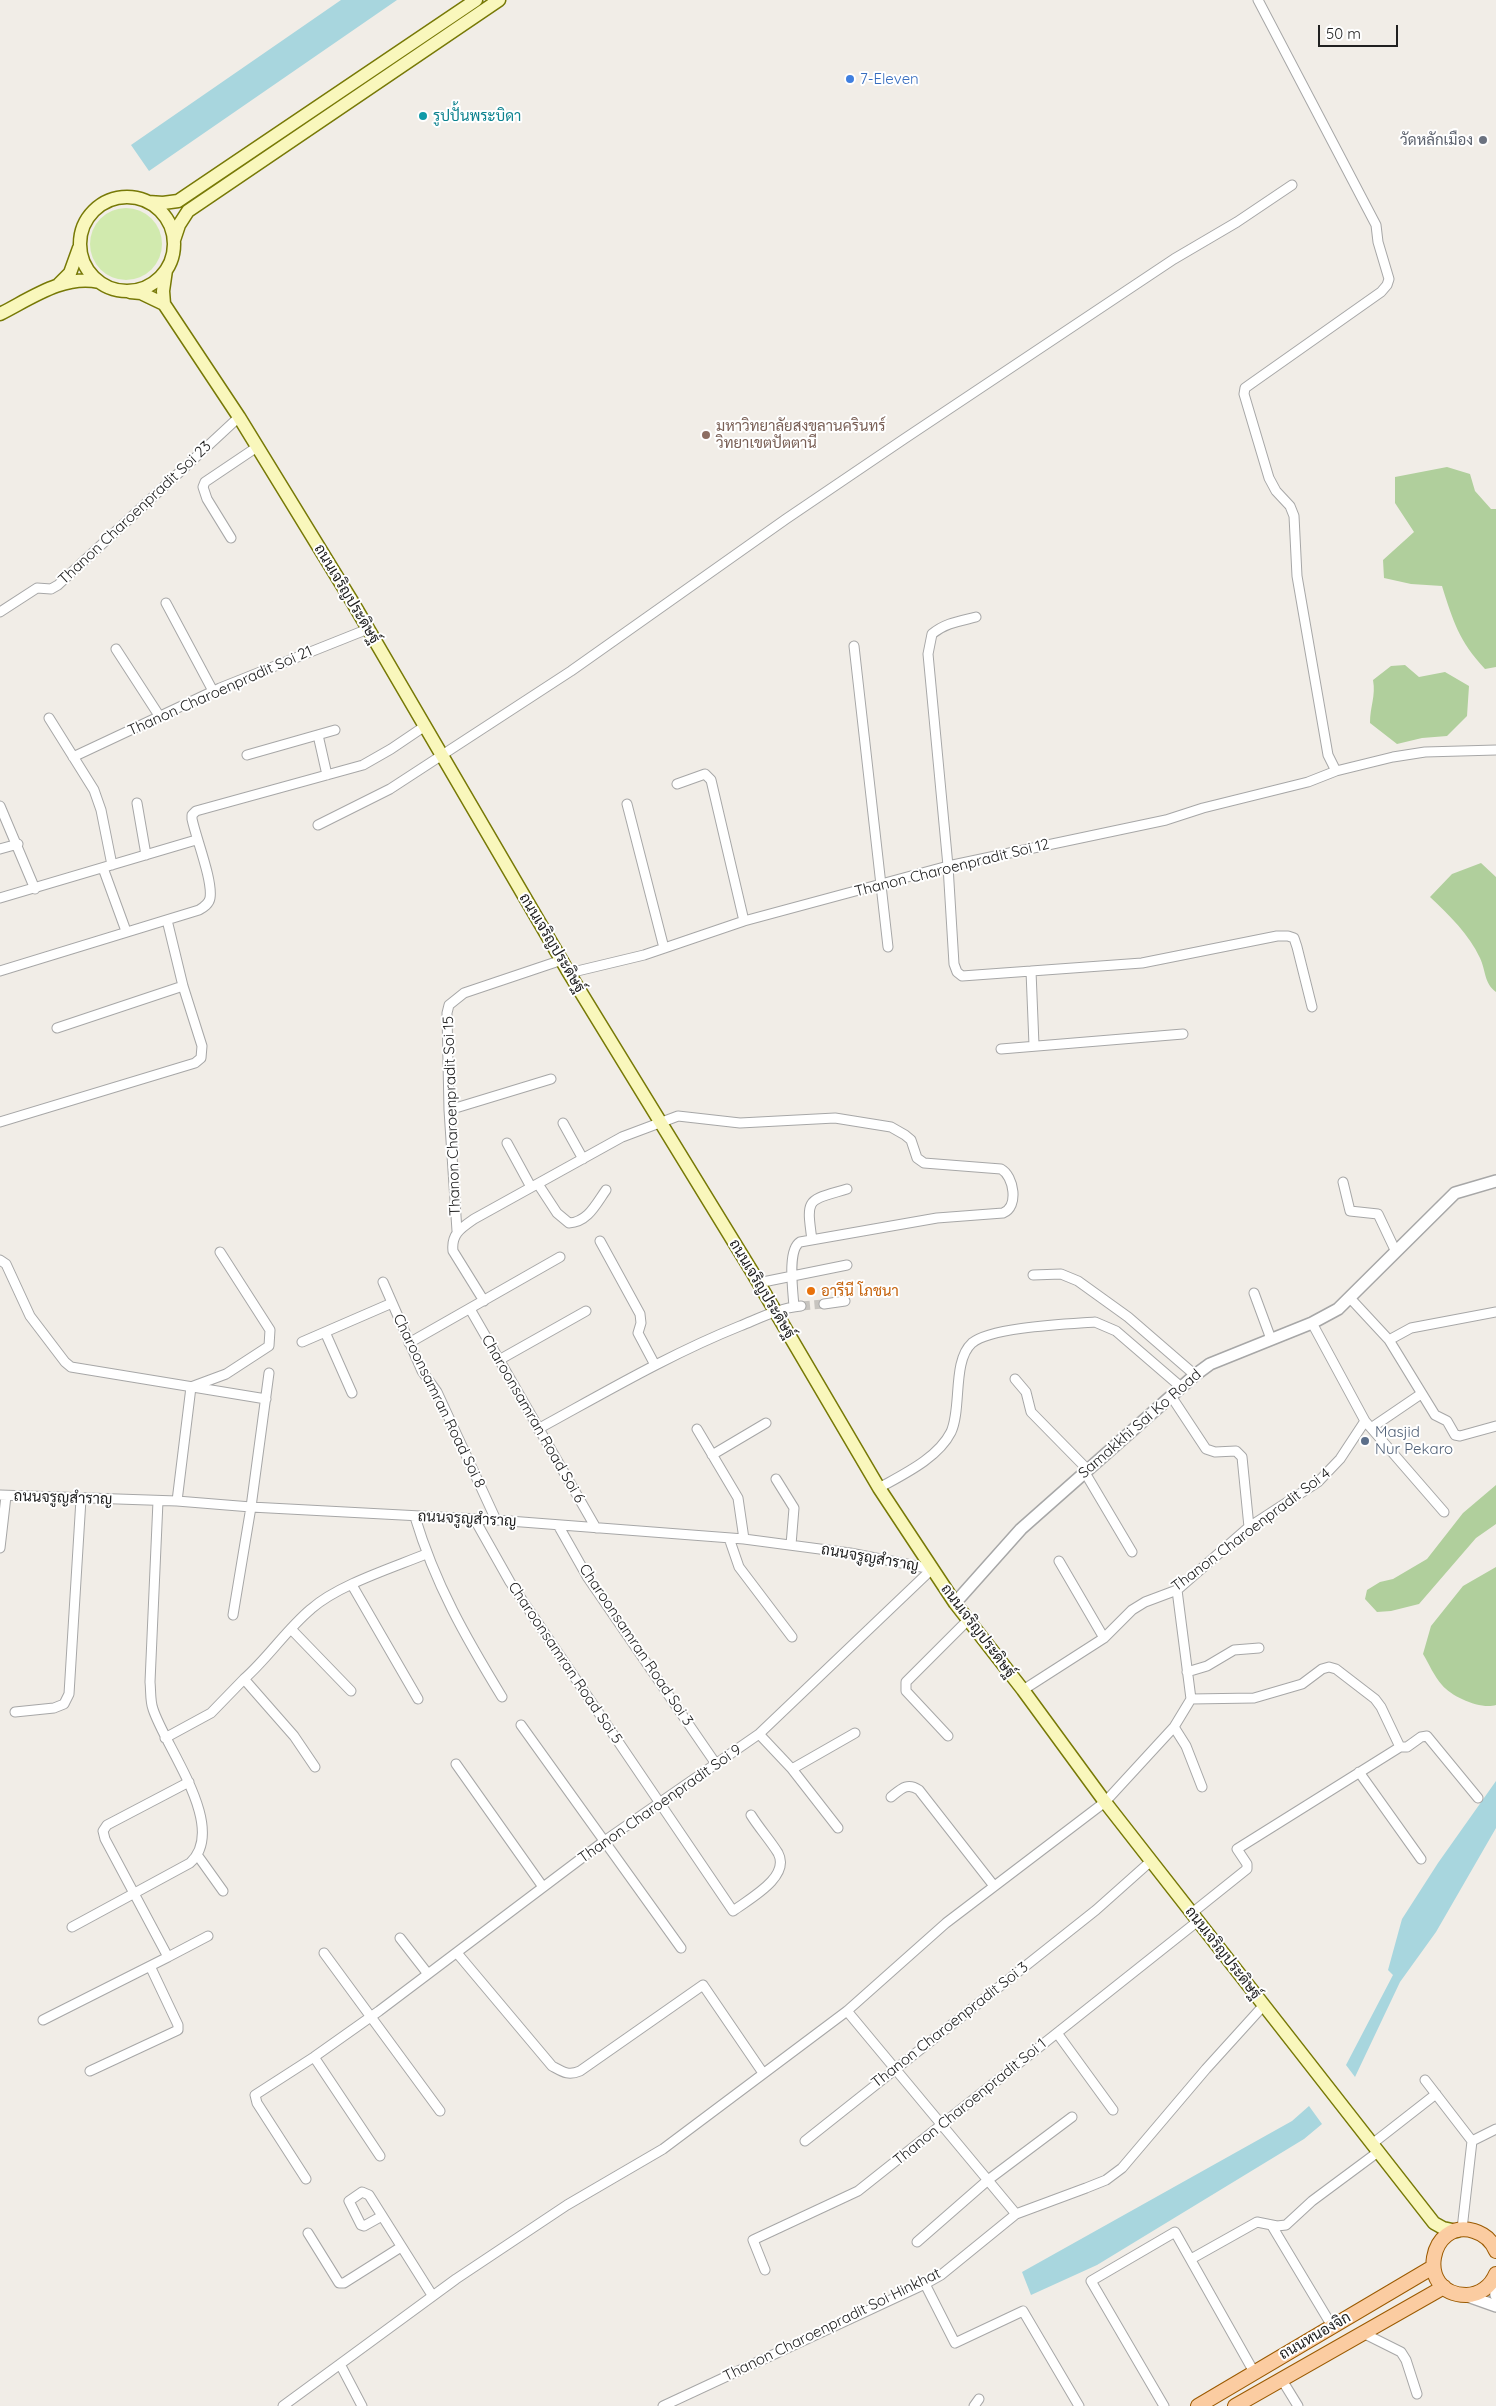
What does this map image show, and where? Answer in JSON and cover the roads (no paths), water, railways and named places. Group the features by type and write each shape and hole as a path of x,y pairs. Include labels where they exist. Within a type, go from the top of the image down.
{"main road":[{"path":"57,285 70,273 87,218 101,205 118,198 133,198 163,204 178,201 476,0"},
{"path":"130,292 151,285 166,270 171,261 174,240 179,225 188,211 499,0"},
{"path":"148,202 161,212 170,224 174,240"},
{"path":"79,247 85,267 98,282"},
{"path":"0,314 57,285 76,280 98,282 114,290 141,293 164,304 163,291 166,270"},
{"name":"ถนนเจริญประดิษฐ์","path":"164,304 257,446 368,629 569,973 775,1311 880,1488 932,1569 955,1603 1023,1690 1105,1802 1434,2223"},
{"path":"1495,2276 1480,2292 1464,2295 1448,2290 1437,2278 1433,2267 1434,2223 1443,2228 1491,2235 1496,2251"},
{"path":"1434,2252 1447,2235 1459,2230"},
{"name":"ถนนหนองจิก","path":"1198,2406 1433,2267"},
{"name":"ถนนหนองจิก","path":"1235,2406 1444,2286"}],"street":[{"path":"1258,0 1376,225 1378,242 1389,279 1387,286 1381,292 1245,388 1244,394 1269,478 1276,490 1290,506 1294,516 1297,576 1328,755 1336,771"},
{"path":"318,825 390,789 571,671 786,519 964,399 1174,259 1236,222 1292,185"},
{"name":"Thanon Charoenpradit Soi 23","path":"0,612 37,588 51,589 58,585 238,417"},
{"path":"231,538 207,499 203,487 205,482 257,446"},
{"path":"166,603 213,691"},
{"path":"976,617 949,623 939,628 932,634 929,641 928,654 948,866 954,964 957,972 962,976 1142,963 1277,936 1288,936 1294,938 1312,1007"},
{"name":"Thanon Charoenpradit Soi 21","path":"73,757 213,691 368,629"},
{"path":"854,646 888,947"},
{"path":"116,649 160,717"},
{"path":"49,718 94,790 101,810 108,867 126,931"},
{"path":"0,971 199,910 207,905 210,898 208,881 192,819 192,815 196,811 363,765 392,749 425,726"},
{"path":"247,755 336,730"},
{"path":"318,735 327,775"},
{"name":"Thanon Charoenpradit Soi 12","path":"569,973 644,955 744,921 948,866 1166,820 1203,808 1308,782 1336,771 1393,757 1425,752 1496,750"},
{"path":"677,784 705,774 711,780 744,921"},
{"path":"137,803 146,854"},
{"path":"627,804 664,948"},
{"path":"0,806 36,889"},
{"path":"0,898 36,889 196,840"},
{"path":"0,849 18,844"},
{"path":"0,1122 195,1063 201,1058 202,1046 183,986 167,920"},
{"name":"Thanon Charoenpradit Soi 15","path":"484,1300 452,1251 452,1243 457,1231 449,1110 447,1013 449,1006 464,993 562,960"},
{"path":"1030,971 1034,1045"},
{"path":"57,1028 183,986"},
{"path":"1001,1049 1183,1034"},
{"path":"449,1110 551,1079"},
{"path":"457,1231 474,1219 622,1137 660,1121 686,1116 740,1123 836,1118 891,1127 911,1140 917,1158 924,1163 1001,1169 1008,1173 1011,1180 1013,1206 1003,1214 937,1218 812,1240 795,1245 792,1276 798,1307 775,1311 655,1365 538,1429"},
{"path":"563,1123 583,1159"},
{"path":"507,1143 534,1186 557,1213 569,1223 578,1223 585,1219 606,1190"},
{"name":"Samakkhi Sai Ko Road","path":"955,1603 1021,1529 1195,1375 1210,1364 1312,1323 1338,1309 1455,1193 1496,1181"},
{"path":"1343,1182 1350,1211 1378,1214 1396,1252"},
{"path":"812,1240 807,1210 810,1203 816,1198 847,1189"},
{"path":"600,1241 640,1314 641,1322 638,1333 655,1365"},
{"path":"191,1387 226,1374 269,1346 270,1330 220,1252"},
{"path":"410,1344 560,1257"},
{"path":"0,1260 6,1264 30,1316 65,1362 71,1367 266,1399"},
{"path":"758,1283 847,1265"},
{"path":"1033,1275 1061,1274 1078,1281 1128,1317 1195,1375"},
{"name":"Charoonsamran Road Soi 8","path":"383,1282 422,1371 437,1392 496,1520"},
{"path":"1254,1293 1271,1339"},
{"path":"1350,1298 1389,1340 1435,1414 1447,1421 1458,1436 1496,1426"},
{"path":"824,1304 845,1302"},
{"path":"302,1342 392,1303"},
{"name":"Charoonsamran Road Soi 6","path":"470,1309 596,1528"},
{"path":"499,1360 586,1311"},
{"path":"1389,1340 1411,1328 1496,1312"},
{"path":"880,1488 910,1471 939,1448 951,1431 962,1358 970,1344 993,1333 1095,1322 1107,1325 1181,1387"},
{"path":"1312,1323 1368,1424 1444,1512"},
{"path":"325,1332 352,1393"},
{"path":"233,1615 251,1507 269,1373"},
{"path":"1015,1379 1026,1392 1031,1412 1086,1470 1132,1552"},
{"path":"177,1501 191,1387"},
{"path":"1368,1424 1421,1394"},
{"path":"1171,1396 1206,1448 1215,1452 1236,1451 1242,1457 1249,1527"},
{"path":"712,1455 766,1423"},
{"name":"Thanon Charoenpradit Soi 4","path":"1023,1690 1104,1638 1132,1610 1145,1602 1177,1590 1249,1527 1330,1472 1368,1424"},
{"path":"697,1430 738,1498 744,1539"},
{"path":"776,1479 794,1508 791,1545"},
{"path":"0,1548 3,1496"},
{"name":"ถนนจรูญสำราญ","path":"3,1496 158,1500 415,1517 558,1524 744,1539 932,1569"},
{"path":"15,1712 54,1708 64,1704 69,1694 81,1499"},
{"path":"72,1927 190,1863 198,1856 202,1833 200,1814 189,1782 165,1738 152,1707 150,1682 158,1500"},
{"path":"415,1517 426,1554 462,1632 502,1697"},
{"name":"Charoonsamran Road Soi 5","path":"475,1520 510,1582 661,1802 732,1911 776,1878 781,1869 779,1854 750,1815"},
{"name":"Charoonsamran Road Soi 3","path":"558,1524 588,1578 716,1764"},
{"path":"729,1538 739,1567 792,1638"},
{"path":"165,1738 211,1713 291,1629 322,1600 352,1585 426,1554"},
{"path":"1059,1561 1104,1638"},
{"name":"Thanon Charoenpradit Soi 9","path":"306,2179 256,2102 255,2095 370,2018 603,1842 759,1734 932,1569"},
{"path":"352,1585 418,1699"},
{"path":"283,2406 432,2295 567,2205 663,2149 847,2011 946,1923 1105,1802 1174,1728 1191,1699 1177,1590"},
{"path":"948,1736 906,1691 906,1682 968,1620"},
{"path":"291,1629 351,1691"},
{"path":"1187,1672 1206,1666 1234,1650 1259,1648"},
{"path":"1191,1699 1254,1698 1302,1684 1322,1669 1329,1667 1336,1669 1375,1699 1381,1707 1400,1746"},
{"path":"244,1679 294,1736 315,1767"},
{"path":"521,1725 680,1948"},
{"path":"1174,1728 1186,1746 1202,1787"},
{"path":"792,1769 855,1732"},
{"path":"759,1734 792,1769 838,1828"},
{"path":"1421,1859 1359,1772 1400,1746 1407,1747 1421,1736 1427,1736 1478,1798"},
{"path":"456,1764 543,1887"},
{"name":"Thanon Charoenpradit Soi 1","path":"765,2270 753,2240 858,2191 1056,2033 1195,1917 1247,1869 1247,1864 1237,1849 1359,1772"},
{"path":"168,1957 105,1839 103,1831 107,1825 189,1782"},
{"path":"891,1797 906,1786 913,1786 919,1790 994,1886"},
{"path":"198,1856 223,1891"},
{"name":"Thanon Charoenpradit Soi 3","path":"805,2141 1096,1910 1151,1861"},
{"path":"43,2020 208,1936"},
{"path":"400,1938 428,1974"},
{"path":"324,1953 440,2111"},
{"path":"457,1953 552,2066 565,2074 580,2071 702,1985 763,2073"},
{"path":"90,2071 178,2030 178,2025 150,1966"},
{"name":"Thanon Charoenpradit Soi Hinkhat","path":"663,2406 942,2275 1016,2214 1106,2180 1122,2168 1206,2069 1264,2005"},
{"path":"847,2011 1016,2214"},
{"path":"1056,2033 1114,2110"},
{"path":"314,2057 380,2156"},
{"path":"1425,2080 1472,2141 1459,2230"},
{"path":"1191,2258 1257,2222 1272,2226 1286,2225 1436,2094"},
{"path":"917,2242 988,2180 1072,2117"},
{"path":"1472,2141 1496,2129"},
{"path":"382,2216 432,2295"},
{"path":"1272,2226 1332,2326"},
{"path":"1164,2406 1091,2281 1175,2232 1254,2372"},
{"path":"308,2233 339,2283 344,2283 401,2247"},
{"path":"1495,2276 1496,2295"},
{"path":"925,2284 955,2343 1023,2311 1079,2406"},
{"path":"1464,2295 1496,2306"},
{"path":"1363,2333 1401,2352 1406,2360 1417,2394"},
{"path":"340,2364 362,2406"},
{"path":"1282,2380 1298,2406"}],"water":[{"path":"341,0 397,0 149,171 131,145"},
{"path":"1496,1781 1496,1828 1436,1932 1400,1982 1355,2077 1346,2065 1393,1975 1388,1970 1402,1919 1438,1863"},
{"path":"1309,2106 1322,2124 1304,2139 1097,2265 1031,2295 1022,2272 1292,2121"}],"tunnel":[{"path":"801,1306 824,1304"}],"place":[{"name":"7-Eleven","path":"850,79"},
{"name":"รูปปั้นพระบิดา","path":"423,116"},
{"name":"วัดหลักเมือง","path":"1483,140"},
{"name":"มหาวิทยาลัยสงขลานครินทร์ วิทยาเขตปัตตานี","path":"706,435"},
{"name":"อารีนี โภชนา","path":"811,1291"},
{"name":"Masjid Nur Pekaro","path":"1365,1441"}]}
